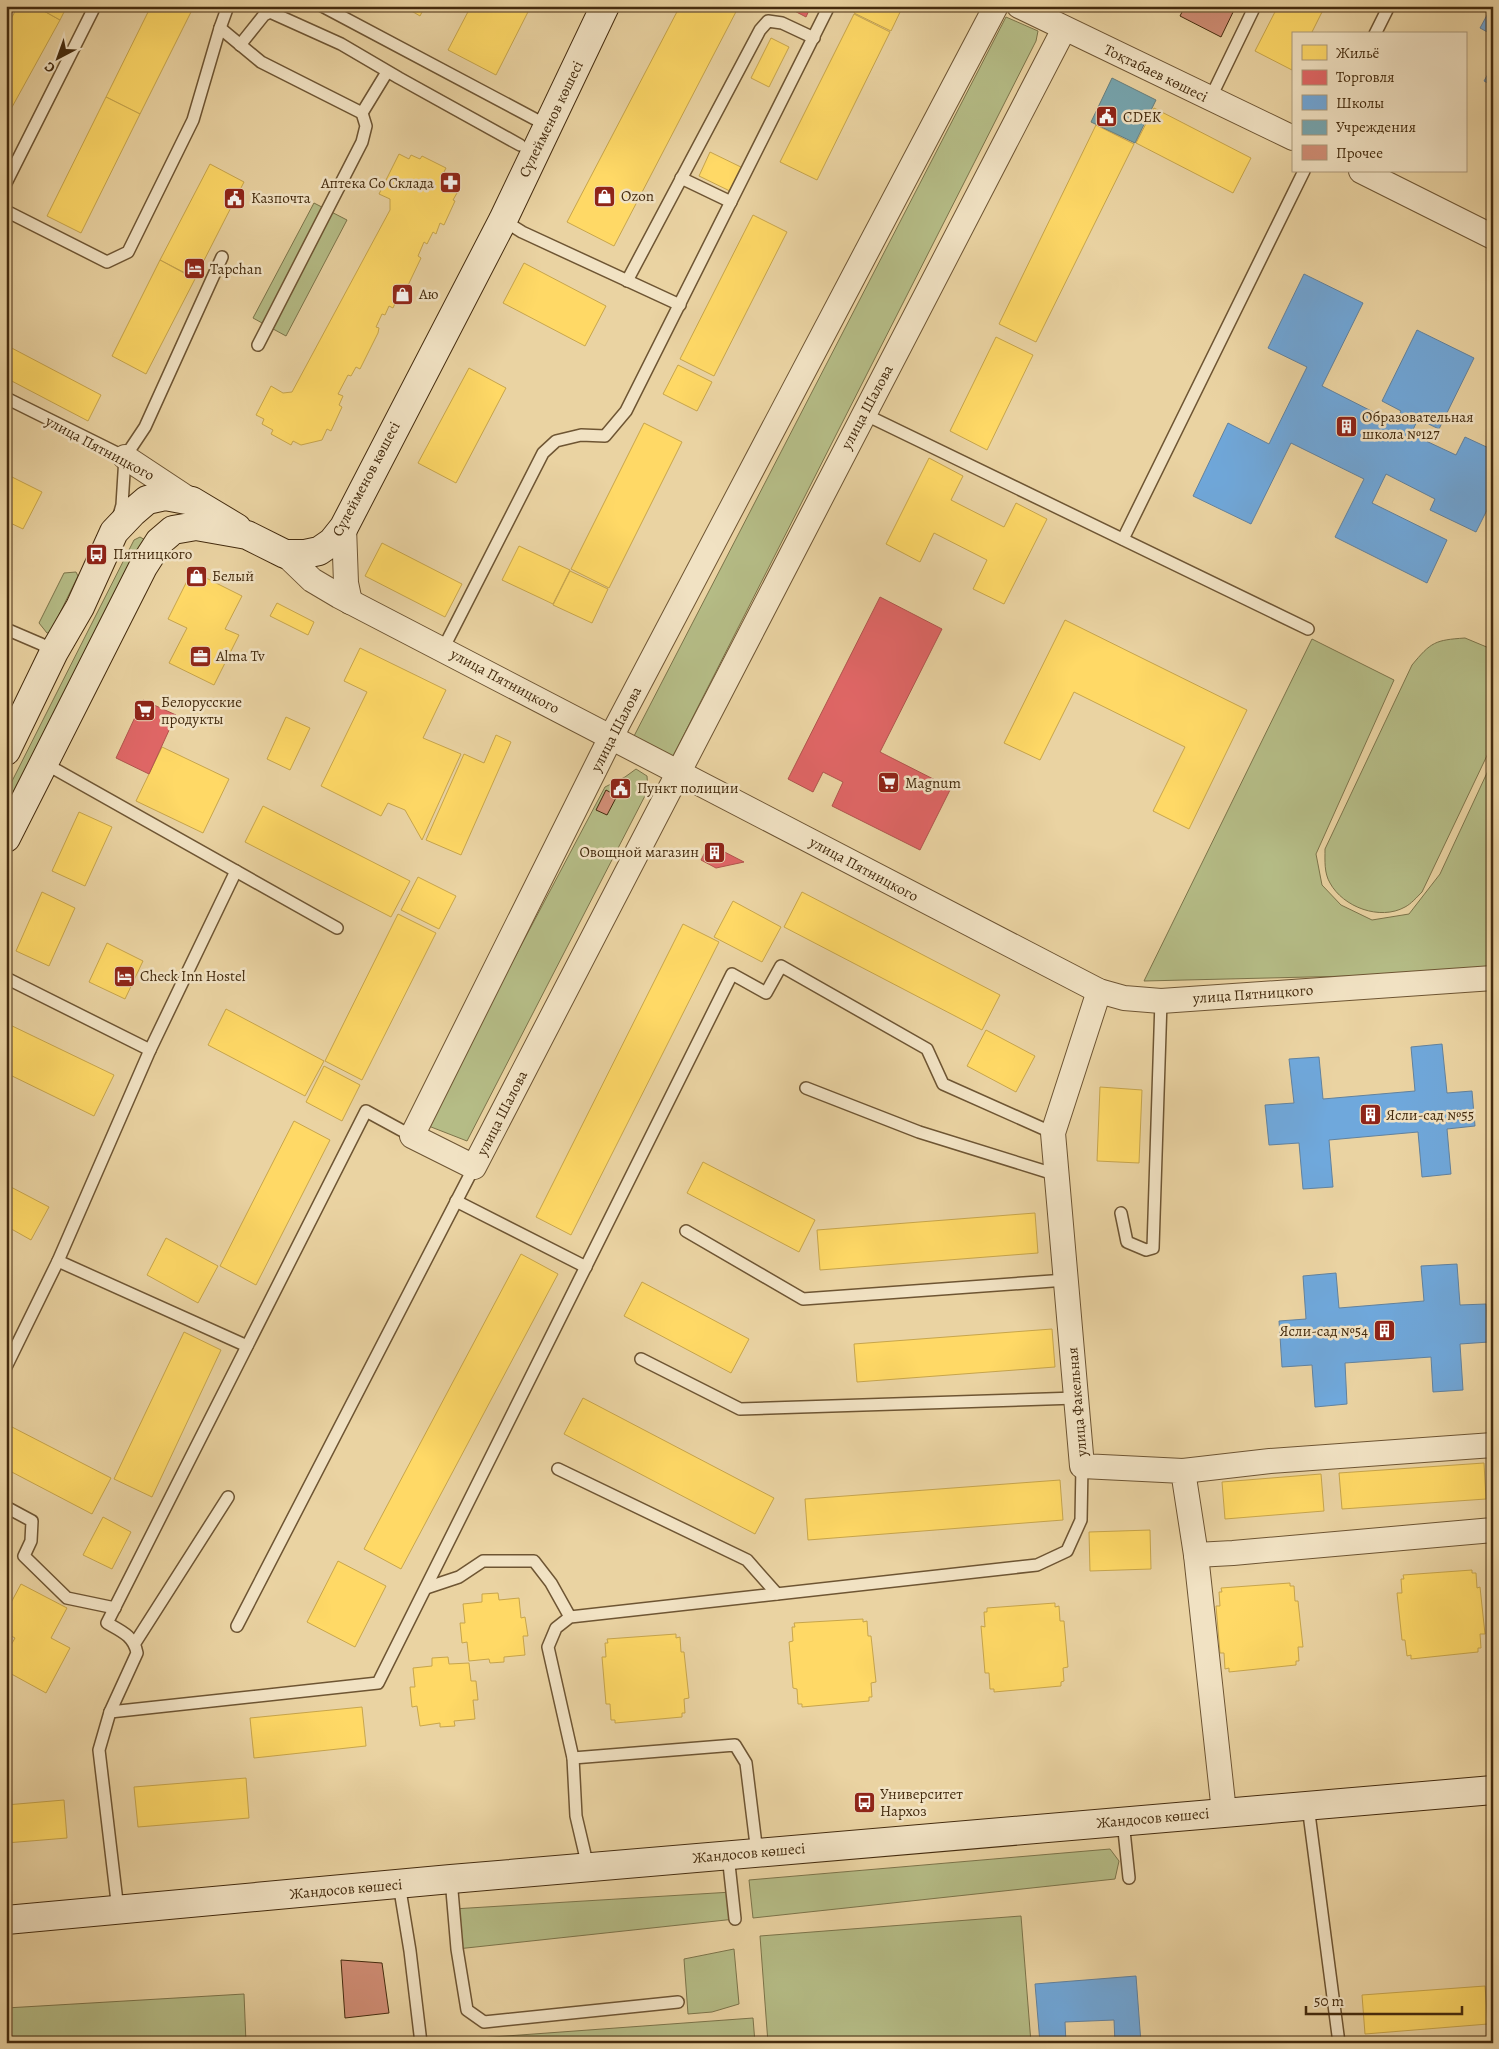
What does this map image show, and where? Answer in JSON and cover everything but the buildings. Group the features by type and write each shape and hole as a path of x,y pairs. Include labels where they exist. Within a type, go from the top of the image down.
{"street":[{"name":"Сүлейменов көшесі","path":"6,838 143,567 159,542 173,530 196,526 247,535 285,554 305,554 319,551 332,542 344,527 503,220 605,6"},
{"name":"улица Шалова","path":"996,6 611,737 412,1136 474,1167 1064,29"},
{"name":"Тоқтабаев көшесі","path":"1019,6 1292,138"},
{"path":"1363,172 1493,237"},
{"name":"улица Пятницкого","path":"124,457 192,501"},
{"path":"6,751 54,652 80,607 114,532 148,500 165,496 192,501 247,535"},
{"path":"344,527 346,582 350,602"},
{"name":"улица Пятницкого","path":"285,554 312,580 350,602 1099,992 1124,998 1161,1001 1493,978"},
{"name":"улица Факельная","path":"1099,992 1053,1133 1082,1466 1183,1471 1270,1461 1493,1445"},
{"path":"1183,1471 1196,1554 1224,1812"},
{"path":"1196,1554 1233,1553 1493,1530"},
{"name":"Жандосов көшесі","path":"6,1920 451,1878 1493,1790"}],"lane":[{"path":"6,183 95,6"},
{"path":"6,210 107,262 128,252 193,120 228,6"},
{"path":"322,6 548,126"},
{"path":"443,649 543,454 556,441 581,435 605,436 626,411 829,6"},
{"path":"1210,98 1255,6"},
{"path":"1376,32 1389,6"},
{"path":"240,45 264,15 270,12 341,44 387,72 520,145"},
{"path":"627,280 760,30 768,21 782,23 814,38"},
{"path":"220,28 261,62 362,113 366,126 362,142 258,345"},
{"path":"362,113 387,72"},
{"path":"1123,539 1304,172"},
{"path":"681,178 731,202"},
{"path":"503,220 522,232 680,305"},
{"path":"114,532 122,505 124,457 145,427 222,257"},
{"name":"улица Пятницкого","path":"6,398 124,457"},
{"path":"864,414 1308,629"},
{"path":"6,629 41,644 54,652"},
{"path":"44,763 337,928"},
{"path":"6,1367 58,1261 150,1050 236,871"},
{"path":"110,1712 378,1683 732,974 766,993 781,966 927,1049 943,1084 1053,1133"},
{"path":"6,978 150,1050"},
{"path":"1121,1213 1127,1242 1146,1250 1153,1248 1161,1001"},
{"path":"806,1088 919,1132 1057,1175"},
{"path":"118,1910 99,1750 110,1712 137,1653 135,1643 127,1635 107,1623 366,1111 412,1136"},
{"path":"238,1626 474,1167"},
{"path":"456,1201 586,1267"},
{"path":"686,1231 803,1299 1066,1280"},
{"path":"58,1261 246,1346"},
{"path":"641,1359 740,1409 1076,1398"},
{"path":"588,1867 576,1816 573,1758 548,1647 556,1628 570,1617 1037,1565 1067,1551 1081,1520 1082,1466"},
{"path":"558,1469 747,1560 777,1594"},
{"path":"135,1643 228,1497"},
{"path":"6,1507 32,1521 31,1541 24,1556 67,1598 115,1608"},
{"path":"426,1588 459,1577 483,1561 534,1562 551,1583 570,1617"},
{"path":"573,1758 735,1746 746,1763 757,1853"},
{"path":"1308,1806 1339,2043"},
{"path":"1124,1821 1129,1878"},
{"path":"728,1855 735,1920"},
{"path":"451,1878 457,1949 467,2010 484,2022 678,2002"},
{"path":"399,1884 410,1951 421,2043"}],"green space":[{"path":"1006,17 1038,31 1036,41 672,758 633,738"},
{"path":"314,203 347,220 286,336 253,318"},
{"path":"140,537 147,541 6,832 6,793 134,540"},
{"path":"76,572 78,576 50,633 47,633 39,623 64,573"},
{"path":"1465,638 1489,648 1493,652 1493,743 1422,892 1407,906 1395,911 1385,913 1363,909 1344,899 1330,883 1326,871 1325,849 1412,665 1424,651 1434,644 1440,641"},
{"path":"1312,639 1394,680 1316,854 1322,885 1341,905 1372,920 1409,914 1440,874 1493,760 1493,966 1392,975 1144,981"},
{"path":"636,769 647,776 648,790 467,1141 426,1125 605,787"},
{"path":"1110,1849 1119,1861 1115,1879 753,1918 749,1880"},
{"path":"732,1892 735,1919 457,1949 453,1909"},
{"path":"1021,1916 1031,2043 768,2043 760,1936"},
{"path":"734,1949 739,2004 712,2012 688,2014 684,1959"},
{"path":"244,1994 246,2043 6,2043 6,2008"},
{"path":"753,2018 755,2043 475,2043 479,2038"}],"place":[{"name":"CDEK","path":"1107,117"},
{"name":"Аптека Со Склада","path":"450,183"},
{"name":"Ozon","path":"605,196"},
{"name":"Казпочта","path":"235,198"},
{"name":"Tapchan","path":"194,269"},
{"name":"Аю","path":"403,294"},
{"name":"Образовательная школа №127","path":"1346,426"},
{"name":"Пятницкого","path":"97,554"},
{"name":"Белый","path":"196,576"},
{"name":"Alma Tv","path":"200,656"},
{"name":"Белорусские продукты","path":"145,711"},
{"name":"Magnum","path":"889,783"},
{"name":"Пункт полиции","path":"621,788"},
{"name":"Овощной магазин","path":"715,852"},
{"name":"Check Inn Hostel","path":"124,976"},
{"name":"Ясли-сад №55","path":"1370,1115"},
{"name":"Ясли-сад №54","path":"1384,1331"},
{"name":"Университет Нархоз","path":"864,1803"}]}
